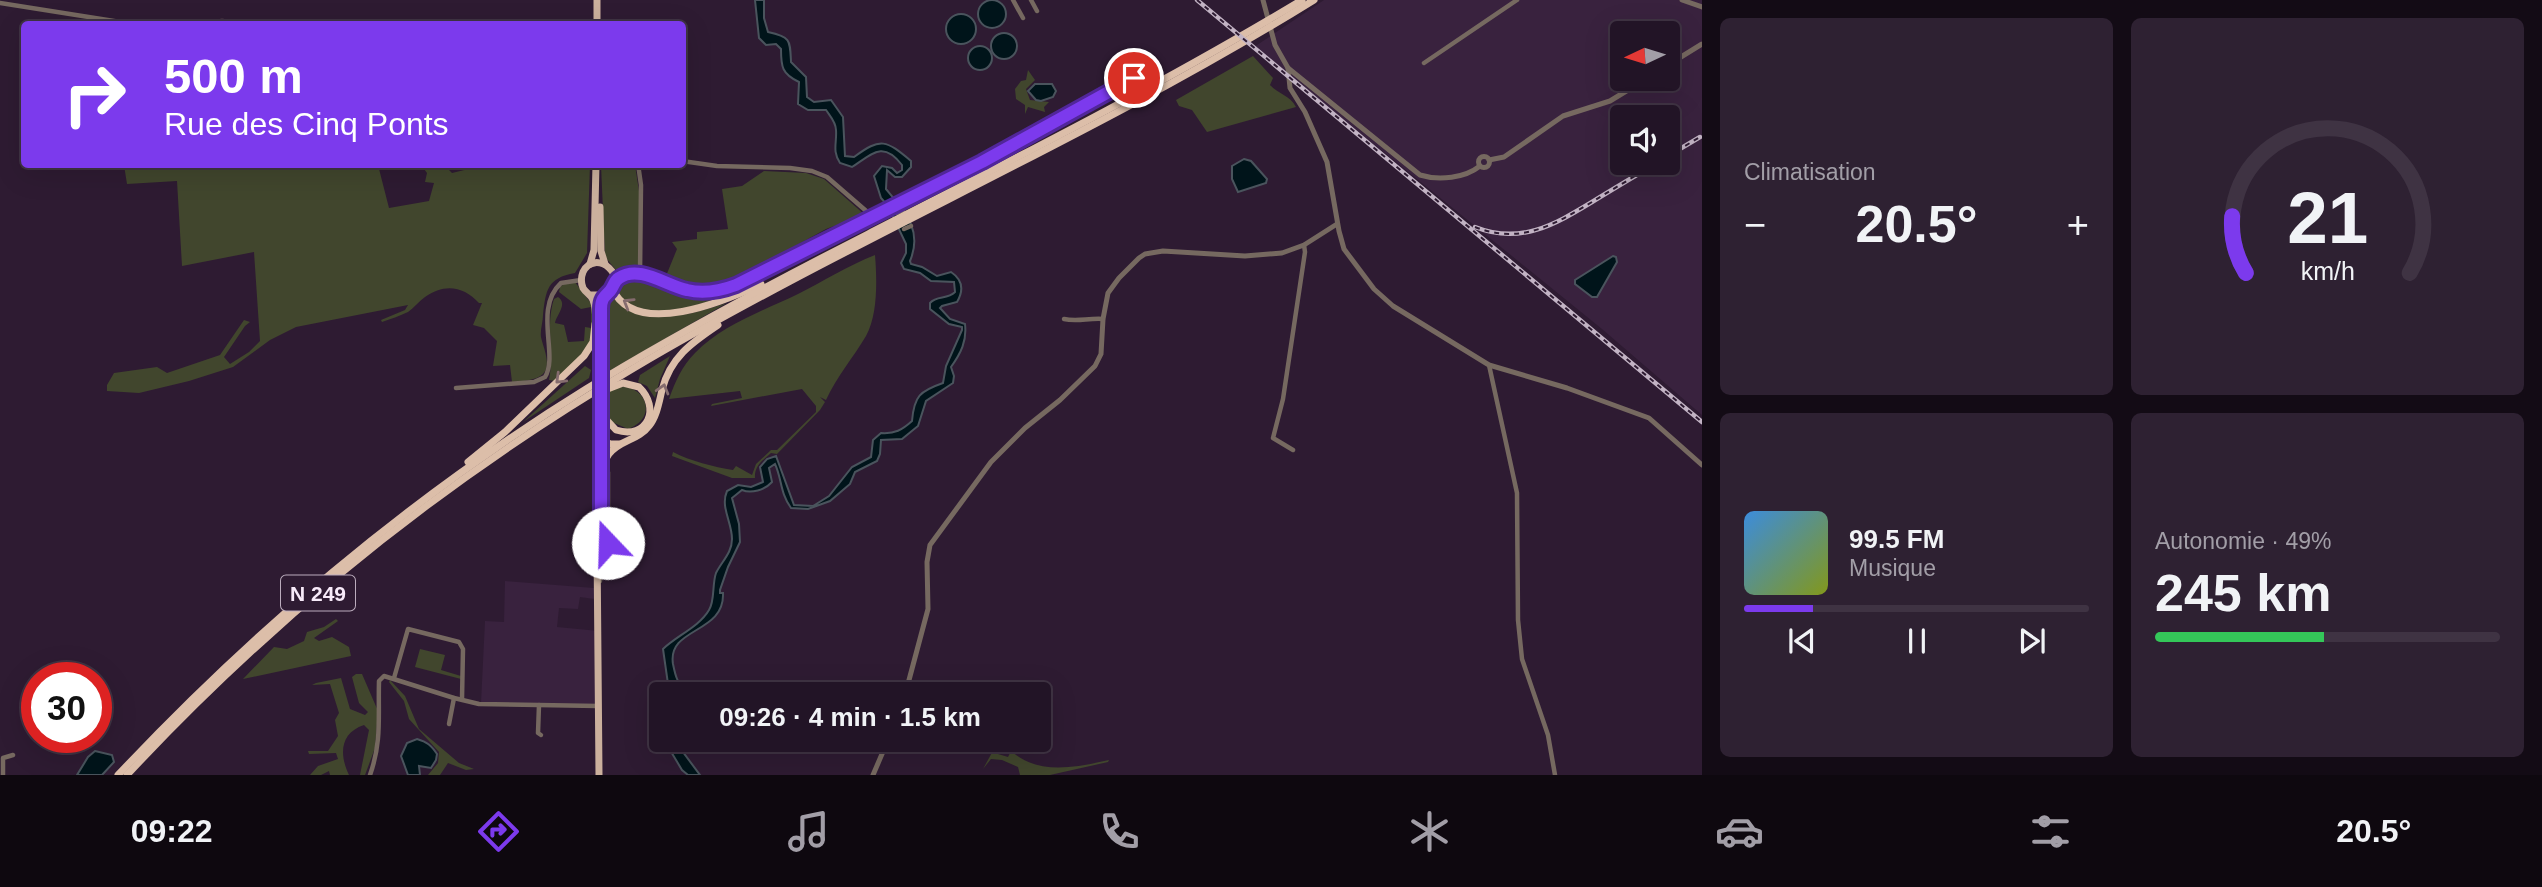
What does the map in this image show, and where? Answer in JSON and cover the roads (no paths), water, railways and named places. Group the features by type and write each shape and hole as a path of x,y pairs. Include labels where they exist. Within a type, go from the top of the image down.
{"highway":[{"name":"N 249","path":"908,217 1146,90 1302,0"},
{"name":"N 249","path":"127,775 231,671 334,580 447,491 573,405 785,277 1159,91 1314,0"},
{"name":"N 249","path":"118,775 189,701 284,614 374,538 512,437 898,222"},
{"name":"N 249","path":"613,285 618,298 633,308 652,314 713,305 779,276 785,277"},
{"name":"N 249","path":"601,480 609,454 620,444 642,434 652,424 665,379 682,352 692,342 762,300 765,295"},
{"name":"N 249","path":"432,494 434,488 505,432 584,356 593,342 596,324"},
{"path":"601,396 604,417 616,430 632,431 642,426 651,409 648,397 634,384 611,381"},
{"path":"596,414 600,439 606,443 620,444"}],"main road":[{"path":"597,0 597,21"},
{"path":"597,168 601,251 605,264 613,272 613,285 604,295 601,309 600,439 604,548 599,579"},
{"path":"590,265 594,250 597,168"},
{"path":"601,775 596,324 595,304 581,280 583,271 590,265 605,264"},
{"path":"590,295 604,295"},
{"path":"596,506 598,545 604,548"}],"street":[{"path":"1013,0 1023,18"},
{"path":"1031,0 1037,11"},
{"path":"1263,0 1272,37 1288,68 1290,88 1305,112 1327,162 1341,240 1350,260 1384,299 1489,365 1567,388 1649,418 1702,465"},
{"path":"1424,63 1517,0"},
{"path":"1682,0 1702,7"},
{"path":"0,3 114,21"},
{"path":"1680,58 1702,44"},
{"path":"1288,68 1420,175 1437,178 1464,175 1480,166 1481,158 1489,160 1504,157 1563,116 1610,101 1626,91"},
{"path":"613,272 640,274 700,292 724,289 993,157 1146,71"},
{"path":"686,161 717,166 812,171 827,177 872,216"},
{"path":"639,168 641,185 640,274"},
{"path":"883,211 898,222 908,217 909,198"},
{"path":"910,682 928,609 927,562 930,545 991,462 1095,366 1102,349 1105,301 1113,285 1128,268 1145,254 1163,251 1261,256 1282,253 1304,245 1337,224"},
{"path":"1293,450 1273,439 1283,399 1304,245"},
{"path":"613,285 626,274"},
{"path":"456,388 534,382 545,377 550,365 547,331 551,296 561,283 581,280"},
{"path":"1063,319 1077,322 1091,318 1103,319"},
{"path":"1489,365 1517,493 1518,620 1522,659 1548,735 1555,775"},
{"path":"599,596 608,472"},
{"path":"394,678 408,629 459,642 463,649 462,699"},
{"path":"370,775 380,732 379,681 384,676 454,698 487,704 599,706"},
{"path":"449,724 454,698"},
{"path":"539,705 538,733 541,735"},
{"path":"873,775 883,752"},
{"path":"3,775 3,758 13,755"}],"railway":[{"path":"1197,0 1702,422"},
{"path":"1680,149 1700,137"},
{"path":"1475,227 1507,234 1536,230 1564,218 1637,175"}]}
